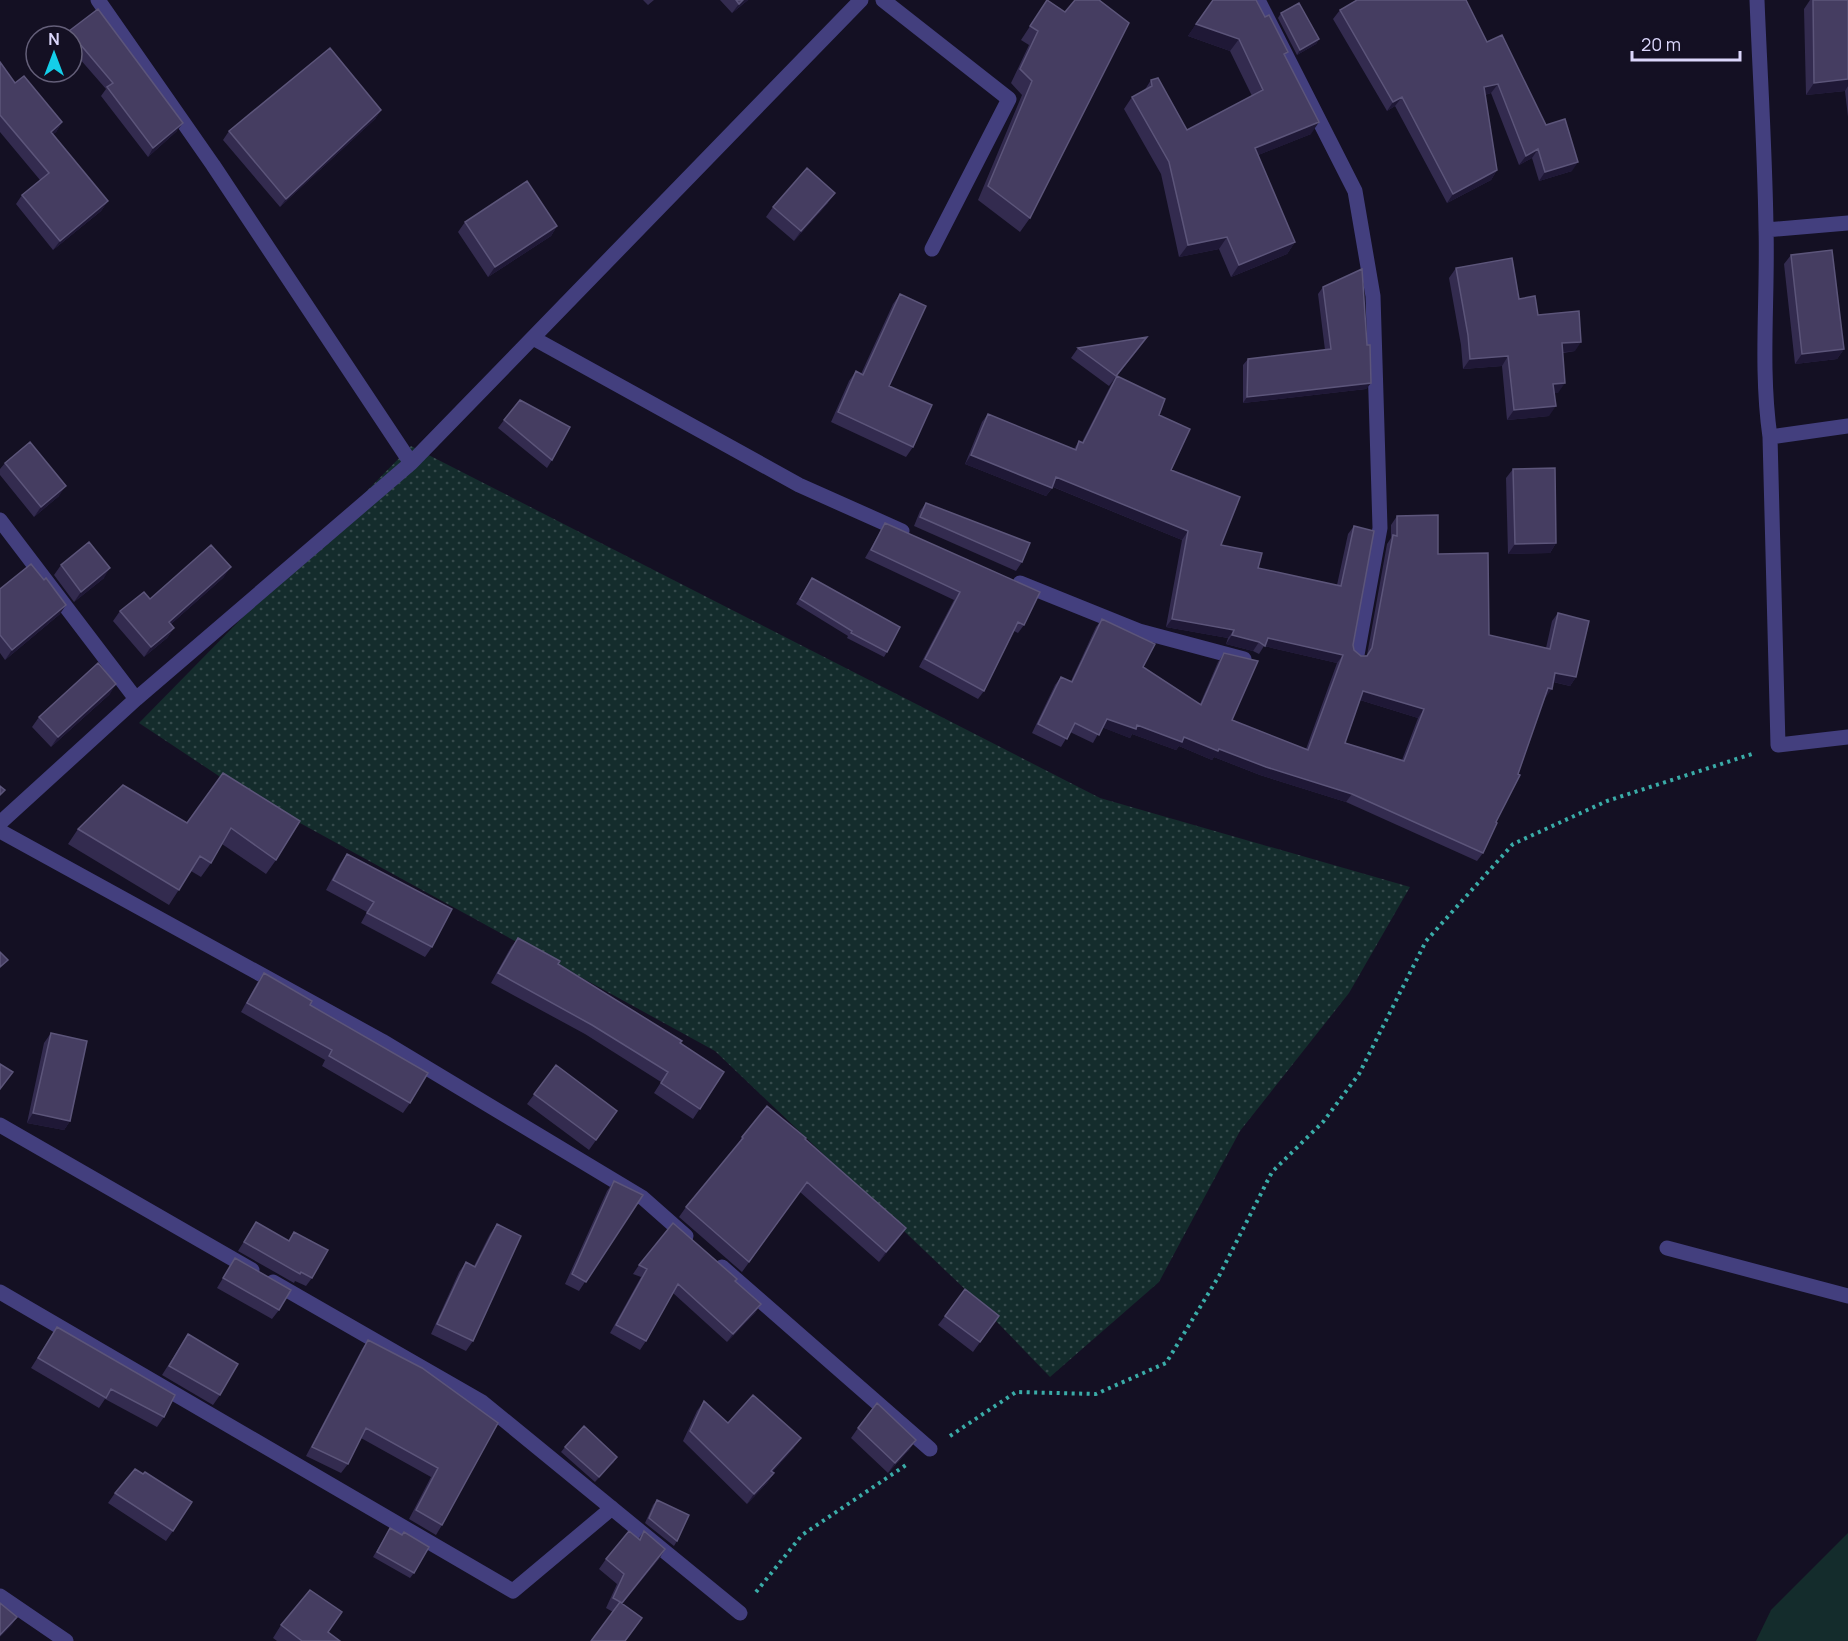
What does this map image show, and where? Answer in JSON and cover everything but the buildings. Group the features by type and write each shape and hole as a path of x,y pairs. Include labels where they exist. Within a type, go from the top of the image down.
{"street":[{"path":"98,0 219,175 411,463"},
{"path":"0,823 136,699 411,463 861,0"},
{"path":"883,0 1009,99 932,249"},
{"path":"1258,0 1355,190 1373,296 1380,528 1357,655"},
{"path":"1757,0 1766,230 1765,400 1770,437 1778,745 1848,737"},
{"path":"1766,230 1848,223"},
{"path":"533,338 799,485 917,537"},
{"path":"1770,437 1848,426"},
{"path":"0,520 136,699"},
{"path":"1003,576 1139,631 1251,660"},
{"path":"0,831 382,1041 643,1198 697,1245"},
{"path":"0,1125 482,1402 740,1613"},
{"path":"1667,1248 1848,1296"},
{"path":"715,1261 930,1449"},
{"path":"0,1292 513,1591 612,1508"},
{"path":"0,1596 66,1641"}],"path":[{"path":"740,1613 801,1534 1016,1392 1096,1394 1166,1363 1220,1276 1272,1172 1323,1122 1359,1074 1426,941 1513,844 1607,801 1778,745"}],"green space":[{"path":"411,446 1100,798 1410,887 1349,993 1240,1131 1159,1282 1050,1377 969,1293 715,1051 240,790 139,723"},
{"path":"1848,1533 1848,1641 1756,1641 1771,1610"}]}
